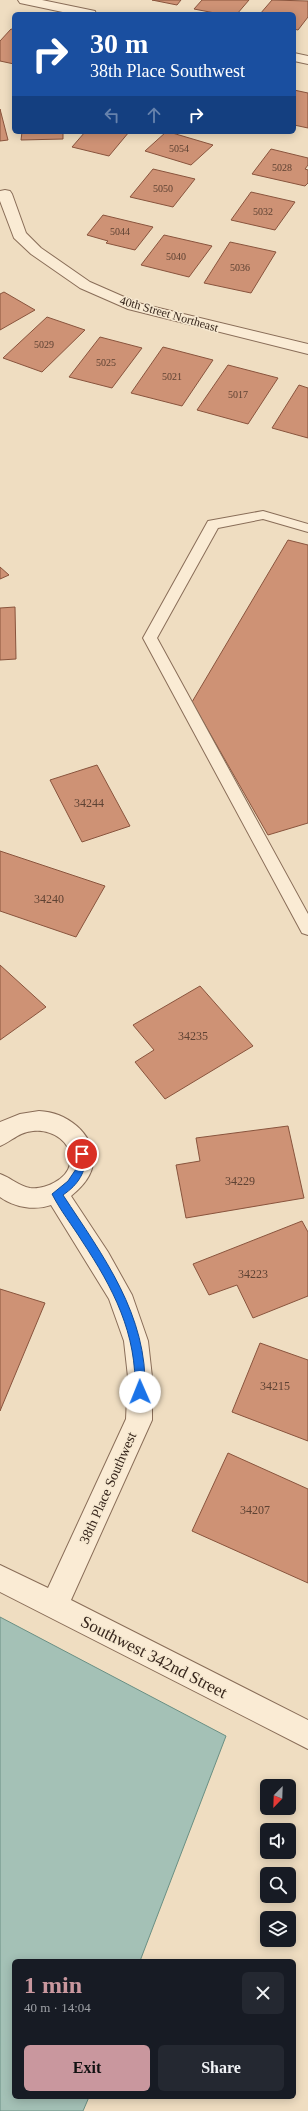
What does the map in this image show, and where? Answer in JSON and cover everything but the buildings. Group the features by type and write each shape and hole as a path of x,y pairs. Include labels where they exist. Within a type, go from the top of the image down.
{"street":[{"path":"24,0 81,12"},
{"path":"296,57 308,60"},
{"name":"40th Street Northeast","path":"5,194 19,235 36,251 84,284 133,306 308,349"},
{"path":"0,1136 15,1125 32,1120 50,1121 69,1132 77,1140 82,1154 80,1170 72,1184 57,1194 40,1199 22,1198 6,1191 0,1184"},
{"name":"38th Place Southwest","path":"54,1606 139,1420 140,1377 136,1341 120,1295 100,1260 57,1194"},
{"name":"Southwest 342nd Street","path":"0,1578 308,1735"}],"lane":[{"path":"308,528 263,515 213,524 150,638 308,929"}],"shaded area":[{"path":"0,1617 226,1736 141,1959 12,1959 12,2099 88,2099 83,2111 0,2111"}],"route":[{"path":"82,1154 80,1170 72,1184 57,1194 100,1260 120,1295 136,1341 140,1392"}]}
